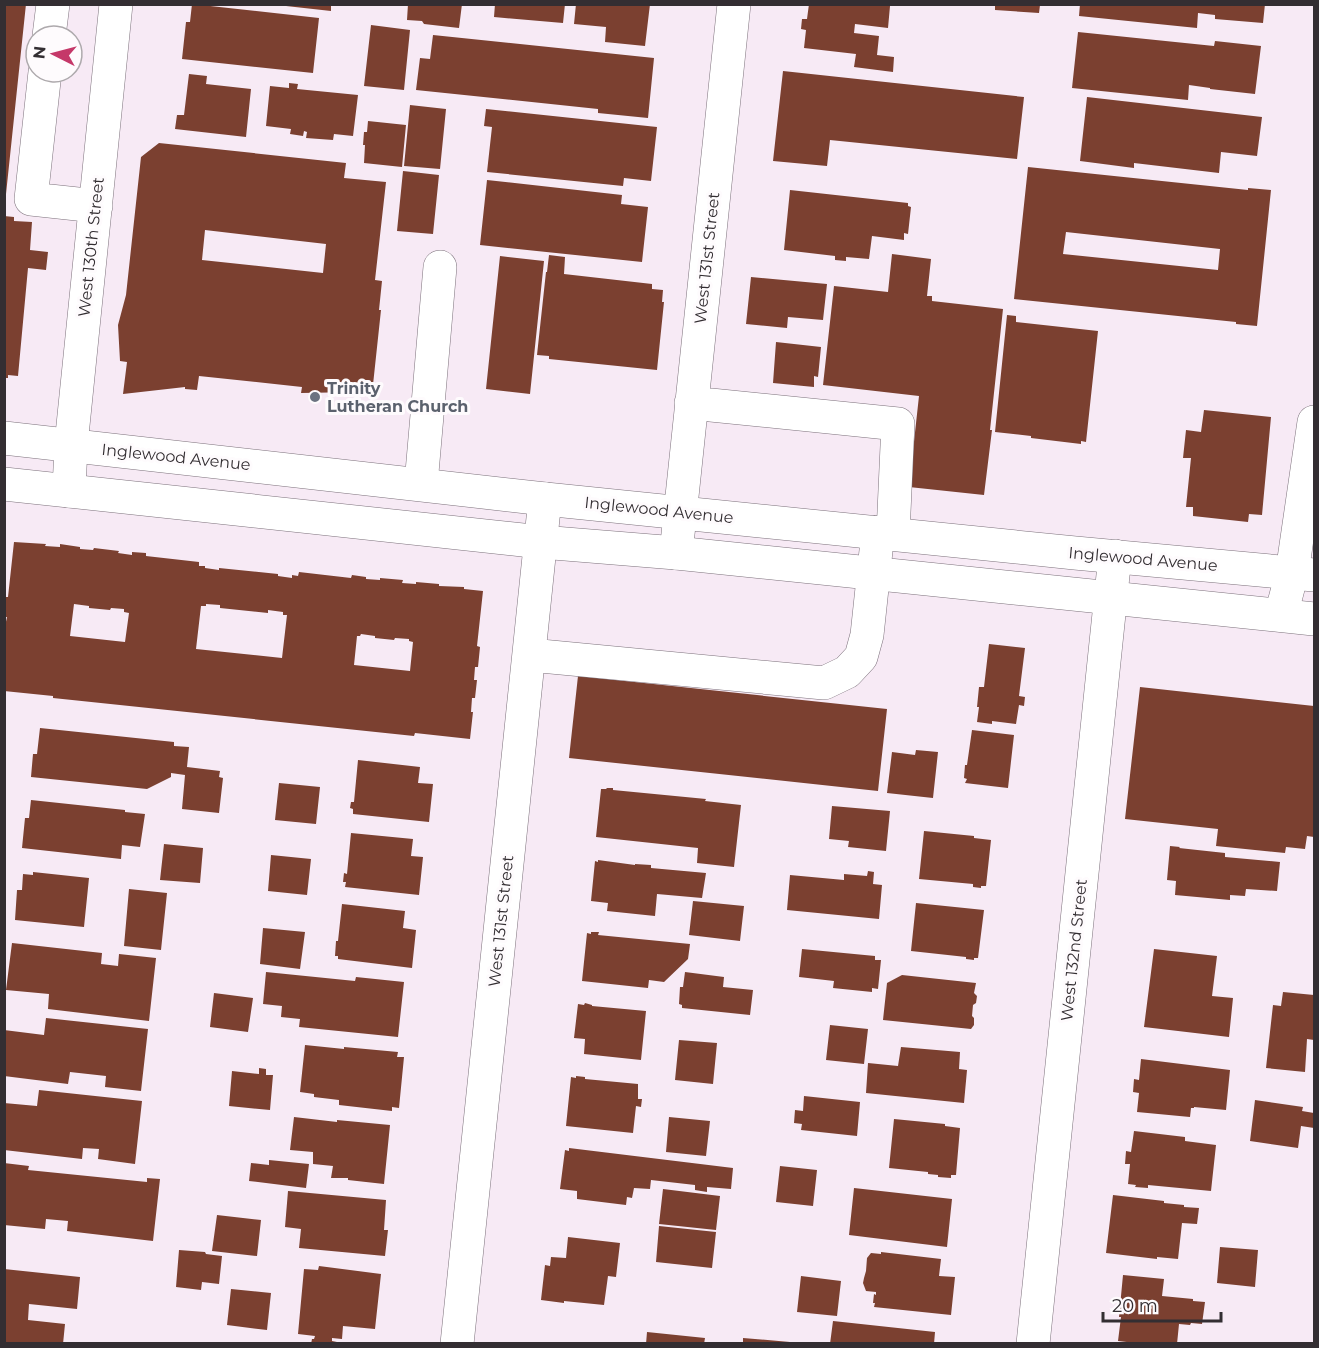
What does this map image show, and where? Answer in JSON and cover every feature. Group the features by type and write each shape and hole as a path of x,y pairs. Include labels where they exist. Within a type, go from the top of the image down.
{"street":[{"path":"50,24 53,4"},
{"name":"West 130th Street","path":"69,490 71,445 116,4"},
{"name":"West 131st Street","path":"676,553 734,4"},
{"path":"44,84 31,199 96,206"},
{"path":"421,484 440,267"},
{"path":"530,655 824,683 847,672 861,657 867,635 874,574 885,533 898,424 692,403"},
{"path":"1281,615 1303,574 1314,422"},
{"name":"Inglewood Avenue","path":"4,438 545,499 1303,574"},
{"path":"4,484 541,542 676,553 1314,619"},
{"name":"West 131st Street","path":"457,1344 545,499"},
{"name":"West 132nd Street","path":"1032,1344 1115,556"}],"building":[{"path":"4,4 26,4 6,194 4,194"},
{"path":"192,4 319,18 313,73 182,59 186,22 190,22"},
{"path":"287,4 331,4 331,11 286,6"},
{"path":"408,4 462,4 459,28 407,20"},
{"path":"495,4 565,4 563,23 494,17"},
{"path":"576,4 650,4 645,46 605,42 606,27 574,24"},
{"path":"809,4 890,6 888,28 855,24 854,33 879,36 877,55 894,57 893,72 854,67 856,54 804,48 806,30 801,29 802,19 807,19"},
{"path":"1080,4 1265,4 1263,23 1215,19 1215,15 1198,13 1197,28 1079,16"},
{"path":"995,5 1040,5 1039,13 995,10"},
{"path":"371,25 410,30 404,90 364,86"},
{"path":"1078,32 1214,46 1215,41 1261,46 1255,94 1189,85 1188,100 1072,88"},
{"path":"433,35 654,58 648,118 598,113 598,109 416,90 420,58 430,59"},
{"path":"783,71 1024,97 1017,159 830,140 827,166 773,161"},
{"path":"189,74 207,76 206,84 251,89 246,137 175,129 177,115 184,115"},
{"path":"289,83 298,84 297,89 358,95 353,136 334,134 333,140 306,138 307,132 304,131 303,136 290,134 291,129 266,126 270,86 289,88"},
{"path":"1087,97 1262,117 1257,156 1221,152 1219,173 1134,163 1134,168 1080,161"},
{"path":"410,105 446,109 440,169 404,166"},
{"path":"486,109 657,127 651,181 624,178 623,186 487,172 492,127 484,126"},
{"path":"368,121 406,125 402,167 364,163 364,132 367,132"},
{"path":"159,143 346,163 344,178 386,182 375,280 382,281 372,394 301,393 302,387 199,376 197,390 185,389 185,387 123,394 127,362 120,361 118,325 126,295 141,157","holes":["205,230 326,244 323,273 202,260"]},
{"path":"1028,167 1248,190 1248,188 1271,190 1257,326 1014,299","holes":["1066,232 1220,249 1218,270 1063,254"]},
{"path":"403,171 439,175 433,234 397,231"},
{"path":"487,180 622,195 621,204 648,207 642,262 480,245"},
{"path":"790,190 908,203 911,207 908,234 904,233 904,240 872,236 869,259 846,257 846,261 835,260 835,256 784,250"},
{"path":"4,216 14,217 14,221 32,222 30,250 48,252 46,270 28,268 18,376 8,375 8,378 4,378"},
{"path":"892,254 931,259 927,296 932,296 932,301 1003,309 984,495 909,487 919,396 823,385 834,286 888,292"},
{"path":"549,255 565,257 564,274 652,284 652,289 663,290 662,302 664,302 657,370 549,359 549,356 537,355"},
{"path":"500,256 544,261 530,394 486,389"},
{"path":"751,277 827,284 823,320 788,317 787,328 746,324"},
{"path":"1007,315 1016,316 1016,322 1098,331 1086,442 1081,441 1081,444 995,432"},
{"path":"776,342 821,347 818,377 814,376 814,387 773,383"},
{"path":"1204,410 1271,417 1262,515 1249,514 1248,522 1193,516 1193,507 1186,507 1191,458 1183,458 1186,430 1201,432"},
{"path":"14,542 60,547 60,544 80,547 80,549 119,551 118,553 132,555 132,552 146,553 146,556 199,562 199,566 205,566 205,568 278,574 278,576 292,578 292,575 298,576 299,572 351,578 352,575 366,577 366,579 403,580 402,583 439,584 439,586 464,587 464,589 483,591 477,646 480,647 478,667 475,667 474,680 477,680 475,698 472,698 470,739 415,733 414,736 4,691 4,631 7,617 4,617 4,612 6,597 8,597","holes":["74,604 89,606 89,608 124,609 124,612 129,613 125,642 70,636","206,604 220,605 220,608 268,613 268,610 283,612 283,615 287,615 282,658 196,649 201,606 206,606","361,634 394,640 395,638 409,639 413,642 410,671 354,665 357,636"]},
{"path":"989,644 1025,648 1019,696 1025,697 1024,706 1019,705 1016,724 977,722 979,687 984,687"},
{"path":"578,676 887,709 878,791 569,758"},
{"path":"1140,687 1314,706 1314,837 1307,836 1305,849 1286,847 1285,853 1216,846 1218,829 1125,819"},
{"path":"40,728 174,742 174,746 189,747 187,767 220,771 219,777 223,778 219,813 182,809 185,775 171,773 171,777 147,789 31,777 33,754 37,754"},
{"path":"972,730 1014,735 1008,788 965,783 967,779 964,778 965,765 967,765"},
{"path":"916,750 938,752 933,798 887,793 892,752 915,755"},
{"path":"358,760 420,767 418,783 433,784 429,822 353,814 353,809 350,808 351,802 354,802"},
{"path":"279,783 320,787 316,824 275,820"},
{"path":"601,789 741,805 734,867 697,863 698,848 596,837"},
{"path":"31,800 145,814 140,847 122,845 121,859 22,848 25,818 29,818"},
{"path":"832,806 890,811 886,851 848,847 849,841 829,839"},
{"path":"924,831 991,840 986,886 981,886 981,888 973,887 973,884 919,879"},
{"path":"351,833 413,839 411,856 423,857 419,895 345,887 344,873 347,874"},
{"path":"164,844 203,848 200,883 160,880"},
{"path":"1170,846 1225,853 1225,857 1280,862 1277,891 1246,889 1245,896 1230,895 1230,900 1175,895 1176,881 1167,880"},
{"path":"271,855 311,859 307,895 268,891"},
{"path":"598,860 706,873 702,898 657,894 655,916 607,911 608,903 591,901 595,861 598,862"},
{"path":"868,871 874,872 873,884 882,885 879,919 787,910 790,875 844,880 844,874 867,876"},
{"path":"33,872 89,878 84,927 15,920 17,890 22,890 23,874 33,875"},
{"path":"129,889 167,893 161,950 124,946"},
{"path":"693,901 744,906 740,941 689,935"},
{"path":"916,903 984,910 978,958 974,960 966,959 966,957 911,951"},
{"path":"342,904 405,911 403,928 416,930 412,968 338,959 338,956 335,956 336,941 338,941"},
{"path":"263,928 305,932 300,969 260,964"},
{"path":"591,932 599,932 598,935 690,944 688,959 664,982 649,980 648,988 582,981 587,933 591,934"},
{"path":"12,943 102,953 101,964 118,966 119,954 156,958 149,1021 48,1009 49,994 6,990"},
{"path":"802,949 875,956 875,960 881,960 878,989 872,988 872,992 833,988 834,981 799,977"},
{"path":"1154,949 1217,956 1212,996 1233,998 1229,1037 1144,1027"},
{"path":"266,972 355,981 356,977 404,982 398,1037 299,1027 300,1019 281,1017 282,1006 263,1004"},
{"path":"685,972 724,977 723,987 753,990 750,1015 682,1008 679,1004 680,987 683,987"},
{"path":"902,975 976,983 974,993 977,996 972,1016 974,1025 971,1029 883,1020 887,983"},
{"path":"1283,992 1314,995 1314,1040 1307,1039 1305,1072 1266,1068 1273,1005 1281,1006"},
{"path":"214,993 253,998 248,1032 210,1027"},
{"path":"585,1003 592,1006 646,1011 641,1060 584,1054 585,1039 574,1038 578,1004 584,1005"},
{"path":"46,1018 148,1029 141,1091 105,1087 106,1076 70,1072 68,1084 4,1076 4,1030 44,1035"},
{"path":"830,1025 868,1029 864,1064 826,1060"},
{"path":"679,1040 717,1043 713,1084 675,1080"},
{"path":"305,1045 398,1052 397,1057 404,1057 399,1108 392,1107 392,1111 339,1105 339,1100 314,1097 314,1094 300,1092"},
{"path":"901,1047 960,1052 959,1069 967,1070 964,1103 866,1093 868,1063 898,1066"},
{"path":"1141,1059 1230,1070 1226,1110 1194,1107 1191,1108 1190,1117 1137,1112 1139,1093 1133,1092 1134,1079 1139,1080"},
{"path":"259,1068 266,1069 266,1075 273,1075 270,1110 229,1106 232,1071 259,1074"},
{"path":"576,1076 585,1077 585,1079 638,1084 638,1099 642,1099 641,1107 636,1106 633,1133 566,1126 571,1077 576,1078"},
{"path":"39,1090 142,1101 135,1164 98,1159 99,1149 83,1148 82,1159 4,1150 4,1103 37,1106"},
{"path":"804,1096 860,1102 857,1136 801,1130 802,1124 794,1123 795,1110 803,1111"},
{"path":"1255,1100 1303,1107 1302,1111 1314,1113 1314,1128 1301,1126 1298,1148 1250,1141"},
{"path":"294,1117 390,1125 384,1184 348,1180 348,1178 331,1178 333,1166 313,1164 313,1152 290,1150"},
{"path":"669,1117 710,1121 706,1156 666,1152"},
{"path":"894,1119 945,1124 945,1126 960,1128 956,1175 951,1175 951,1178 938,1177 928,1172 889,1168"},
{"path":"1134,1131 1185,1137 1185,1141 1216,1145 1211,1191 1148,1185 1148,1188 1135,1187 1136,1185 1128,1184 1130,1164 1125,1164 1126,1151 1131,1152"},
{"path":"569,1148 733,1168 731,1189 707,1187 707,1192 695,1190 695,1185 651,1180 650,1189 634,1188 632,1198 627,1197 626,1205 577,1199 577,1191 560,1189 565,1150 569,1151"},
{"path":"269,1160 309,1164 306,1188 249,1181 251,1163 269,1165"},
{"path":"4,1163 29,1166 28,1170 147,1182 147,1178 160,1179 153,1241 67,1231 68,1221 46,1219 45,1229 4,1225"},
{"path":"780,1166 817,1170 813,1206 776,1202"},
{"path":"854,1188 952,1199 947,1247 849,1235"},
{"path":"663,1189 720,1196 716,1230 659,1224"},
{"path":"288,1191 386,1200 384,1230 388,1230 385,1256 299,1248 301,1229 285,1227"},
{"path":"1113,1195 1199,1208 1197,1224 1182,1223 1178,1259 1106,1253"},
{"path":"217,1215 261,1220 257,1256 212,1251"},
{"path":"659,1226 716,1232 712,1268 656,1262"},
{"path":"568,1237 620,1243 616,1277 608,1276 604,1305 541,1300 545,1265 550,1266 551,1257 566,1258"},
{"path":"1220,1247 1258,1250 1255,1287 1217,1283"},
{"path":"179,1250 222,1256 219,1284 202,1282 201,1290 176,1287"},
{"path":"881,1252 941,1259 939,1276 955,1277 951,1315 874,1307 876,1292 866,1291 863,1283 867,1258 871,1253 881,1254"},
{"path":"319,1266 381,1274 375,1329 343,1326 342,1339 332,1338 332,1341 337,1344 311,1344 315,1336 298,1334 304,1269 318,1270"},
{"path":"4,1269 80,1277 77,1309 29,1304 28,1320 65,1324 63,1344 4,1344"},
{"path":"1123,1275 1164,1279 1162,1296 1205,1302 1202,1324 1179,1324 1177,1344 1118,1341"},
{"path":"801,1276 841,1281 837,1316 797,1312"},
{"path":"231,1289 271,1293 267,1330 227,1325"},
{"path":"833,1321 935,1332 934,1344 830,1344"},
{"path":"647,1332 705,1338 704,1344 646,1344"},
{"path":"743,1338 790,1342 790,1344 743,1344"}],"place":[{"name":"Trinity Lutheran Church","path":"315,397"}]}
